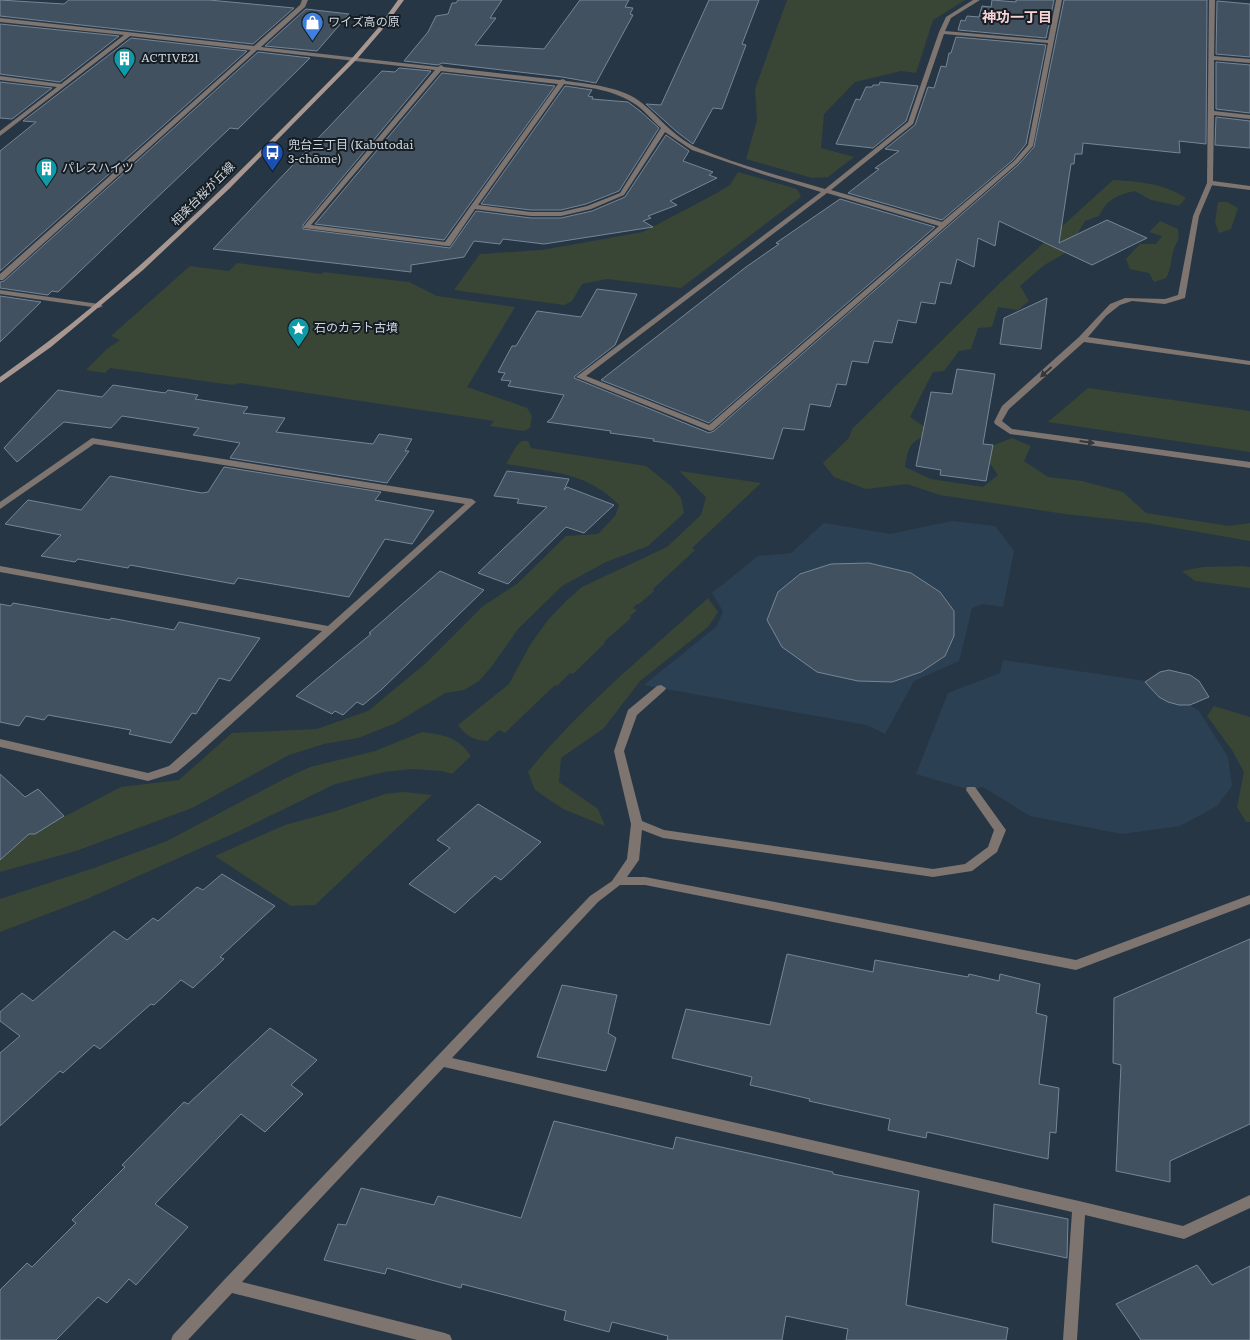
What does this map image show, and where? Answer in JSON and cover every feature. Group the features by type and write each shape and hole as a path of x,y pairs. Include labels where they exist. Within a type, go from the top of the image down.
{"main road":[{"name":"相楽台桜が丘線","path":"0,381 39,354 155,258 355,58 380,29 401,0"}],"street":[{"path":"0,278 258,48 303,6 305,0"},
{"path":"977,0 949,17 942,32 911,123 826,191 580,378 710,428 1016,162 1031,145 1059,0"},
{"path":"1212,0 1210,184 1196,216 1182,296 1174,300 1161,302 1124,300 1116,303 1082,339 1005,408 998,422 1010,431 1250,465"},
{"path":"0,20 441,67 595,86 628,97 638,103 664,128 694,149 826,191 944,225"},
{"path":"942,32 1051,42"},
{"path":"0,134 129,34"},
{"path":"1212,58 1250,61"},
{"path":"441,67 306,227 447,244 563,81"},
{"path":"0,78 62,86"},
{"path":"1211,113 1250,117"},
{"path":"474,207 531,214 561,214 589,208 622,194 664,128"},
{"path":"1210,184 1250,188"},
{"path":"0,292 99,306"},
{"path":"1082,339 1250,363"},
{"path":"0,506 92,441 472,502 172,769 148,776 0,743"},
{"path":"0,569 328,629"},
{"path":"178,1340 594,899 618,881 633,860 637,824 619,751 632,713 661,688"},
{"path":"637,824 663,834 933,872 968,868 993,849 1000,830 971,790"},
{"path":"618,881 645,880 1076,965 1250,898"},
{"path":"441,1061 1079,1207 1184,1233 1250,1201"},
{"path":"1070,1340 1079,1207"},
{"path":"229,1285 445,1340"}],"shaded area":[{"path":"952,521 995,526 1014,551 1003,607 983,604 972,608 959,661 914,681 885,734 867,725 644,685 717,626 723,611 712,593 758,556 791,553 824,523 890,534"},
{"path":"1003,660 1153,682 1199,711 1228,757 1232,786 1217,806 1180,826 1122,834 1030,816 983,787 971,790 916,774 948,693 1000,673"}],"green space":[{"path":"787,0 965,0 933,20 916,73 901,71 855,82 824,114 821,148 854,157 828,177 812,178 746,159 757,120 755,89"},
{"path":"738,172 797,189 801,197 681,288 607,279 582,284 572,301 564,305 454,290 480,254 542,250 643,232 730,185"},
{"path":"1113,180 1160,186 1186,198 1179,206 1151,200 1135,191 1113,199 1105,205 1099,216 1085,221 1076,236 1065,242 1065,253 1043,266 1020,286 1029,301 1018,310 998,307 992,327 978,328 971,349 959,351 944,371 933,372 910,417 935,434 916,440 912,444 905,467 931,479 983,487 998,475 981,450 1012,438 1031,446 1024,461 1048,477 1082,481 1123,492 1146,513 1229,526 1250,523 1250,541 1147,523 1065,514 940,495 907,484 866,489 834,477 823,463 849,438 852,429 1001,282"},
{"path":"1218,202 1227,202 1238,208 1231,229 1219,233 1215,222"},
{"path":"1160,221 1178,229 1178,237 1166,278 1154,282 1149,273 1130,269 1126,259 1140,244 1156,244 1162,236 1149,232"},
{"path":"237,263 322,274 323,272 409,282 437,296 515,307 467,387 527,408 532,416 530,428 524,431 490,426 494,421 240,383 232,385 110,368 105,373 86,370 107,349 120,340 111,336 190,266 229,271"},
{"path":"1088,388 1250,411 1250,452 1048,422"},
{"path":"522,441 528,441 531,448 646,466 671,486 681,498 684,513 648,546 606,562 562,586 518,629 479,681 464,690 445,693 396,723 358,738 324,744 289,755 192,808 76,851 0,872 0,845 33,833 121,787 179,780 232,733 317,729 368,711 425,664 483,606 517,584 566,536 598,534 615,516 619,505 607,494 581,480 553,472 506,464 517,445"},
{"path":"679,471 761,483 692,548 695,550 653,589 654,591 633,608 637,610 630,616 631,618 573,674 570,673 557,686 555,685 505,733 499,730 487,741 478,740 467,735 458,725 509,684 530,645 548,620 566,601 582,587 667,547 701,515 706,497"},
{"path":"1203,567 1250,567 1250,588 1195,581 1182,571"},
{"path":"708,598 718,612 708,627 640,681 604,728 561,758 559,782 598,809 605,826 563,809 535,790 528,772 548,748 592,703"},
{"path":"1214,706 1250,717 1250,822 1246,822 1237,807 1244,772 1232,750 1207,716"},
{"path":"422,732 450,738 461,745 471,756 452,774 442,771 412,769 384,772 335,784 239,831 89,898 0,932 0,899 94,868 167,841 310,767 375,751"},
{"path":"404,792 432,795 315,905 291,906 215,856 285,825 336,811 385,794"}],"building":[{"path":"0,0 64,4 69,0 209,0 294,8 253,44 0,16"},
{"path":"458,0 502,0 490,18 496,18 475,45 544,49 580,0 629,0 625,7 633,8 630,14 633,15 596,83 562,77 442,63 438,65 404,61 428,32 436,16 448,14 452,3 456,3"},
{"path":"709,0 759,0 742,44 746,45 722,109 713,108 693,144 646,104 661,105"},
{"path":"992,0 1016,2 1016,0 1054,0 1046,38 958,30 961,20 965,21 967,16 979,17 982,6 991,7"},
{"path":"1064,0 1207,0 1206,144 1179,141 1180,153 1083,143 1082,154 1075,154 1074,164 1071,164 1059,243 1107,220 1147,238 1092,265 999,221 995,246 978,238 974,267 957,259 951,284 940,282 935,304 921,302 916,323 898,320 892,343 874,341 868,363 852,361 846,385 837,384 830,407 810,404 804,430 783,428 773,459 653,441 654,439 610,433 611,431 547,422 552,418 564,395 508,386 511,381 501,380 505,373 498,372 512,346 516,346 537,311 581,317 597,289 637,294 615,345 574,378 709,433 714,431 1019,164 1034,147"},
{"path":"1217,1 1250,4 1250,57 1216,54"},
{"path":"306,9 349,14 317,51 265,46"},
{"path":"0,24 119,36 60,82 0,74"},
{"path":"956,37 1046,45 1026,144 1013,160 942,220 848,193 879,169 875,168 899,151 885,149 915,125 928,87 934,88 941,66 946,67 949,53 951,53"},
{"path":"131,38 247,51 0,271 0,151 36,122 23,121"},
{"path":"258,52 310,58 238,129 230,128 58,292 52,291 48,295 0,288 0,282 4,281"},
{"path":"1216,62 1250,65 1250,113 1216,109"},
{"path":"399,68 431,71 303,225 303,229 450,248 476,211 531,218 561,218 592,211 625,197 666,135 689,151 683,161 713,172 709,175 717,178 670,201 677,205 648,216 651,218 643,221 653,227 544,244 503,239 500,244 474,241 464,257 411,265 411,272 213,249 382,71 395,72"},
{"path":"442,73 555,86 444,240 315,224"},
{"path":"0,82 52,88 12,119 0,118"},
{"path":"880,82 918,86 906,121 873,148 836,144 856,99 860,100 866,87 879,85"},
{"path":"565,86 592,90 588,96 593,97 592,99 628,102 659,128 619,191 586,204 561,210 531,210 481,204"},
{"path":"1216,117 1250,121 1250,148 1215,145"},
{"path":"840,199 935,227 709,423 601,380 746,267 779,244 776,243"},
{"path":"0,296 41,302 0,342"},
{"path":"1047,298 1041,349 1000,344 1004,318"},
{"path":"957,369 995,374 983,444 993,445 986,481 940,475 941,470 916,466 931,392 952,394"},
{"path":"113,385 165,393 168,390 198,395 195,399 248,407 243,413 285,418 276,432 373,444 379,434 412,439 405,451 409,451 387,483 230,458 240,443 193,435 199,428 122,416 111,428 64,422 17,462 4,448 58,390 102,397"},
{"path":"224,467 381,492 375,500 434,511 412,544 385,539 349,597 238,578 234,584 130,565 128,568 78,559 75,562 41,556 61,535 5,524 28,500 81,510 110,476 202,493 208,492"},
{"path":"507,471 569,479 564,490 567,487 614,505 584,533 566,527 508,584 478,573 547,507 517,503 519,499 494,496"},
{"path":"869,563 911,573 940,592 954,611 954,636 945,656 921,672 892,682 858,681 817,672 782,647 767,620 778,592 800,574 831,564"},
{"path":"440,571 484,590 382,689 363,705 357,702 343,715 335,711 332,714 296,696 371,634 369,633"},
{"path":"13,603 174,630 179,622 260,638 230,681 219,678 196,714 192,713 171,743 129,734 131,730 48,715 44,720 26,716 19,726 0,722 0,604 11,606"},
{"path":"1169,670 1190,675 1199,681 1209,697 1190,705 1179,705 1159,697 1145,682 1160,672"},
{"path":"0,774 25,797 38,789 64,816 35,834 29,834 0,860"},
{"path":"478,804 541,842 501,880 495,876 455,913 409,884 450,848 437,840"},
{"path":"222,874 275,906 220,957 224,959 193,988 181,980 154,1005 151,1004 100,1049 94,1045 63,1073 60,1071 0,1126 0,1053 20,1036 0,1021 0,1012 22,993 33,1001 114,931 127,940 153,918 158,921 197,887 203,890"},
{"path":"1250,939 1250,1124 1170,1161 1170,1182 1116,1171 1121,1065 1113,1063 1114,998"},
{"path":"787,954 873,972 875,960 968,977 969,974 999,981 1000,974 1040,984 1036,1013 1047,1016 1039,1084 1059,1088 1056,1133 1050,1132 1048,1159 927,1132 926,1138 888,1130 890,1119 809,1101 810,1099 750,1085 752,1077 672,1058 686,1009 770,1025"},
{"path":"562,985 617,995 608,1033 616,1038 606,1071 537,1057"},
{"path":"270,1028 317,1060 291,1085 303,1094 265,1132 241,1114 155,1204 188,1227 136,1285 129,1279 107,1303 98,1297 56,1340 0,1340 0,1290 27,1263 32,1267 76,1223 72,1220 125,1167 122,1165 184,1102 188,1104"},
{"path":"554,1121 673,1149 676,1137 833,1172 833,1174 919,1191 906,1305 1008,1328 1006,1340 846,1340 848,1329 786,1316 782,1340 667,1340 668,1336 612,1322 609,1332 564,1320 566,1311 462,1284 461,1288 387,1268 385,1274 324,1260 338,1224 346,1225 361,1188 434,1205 438,1196 521,1218"},
{"path":"994,1204 1068,1219 1067,1258 992,1242"},
{"path":"1197,1265 1212,1285 1250,1266 1250,1340 1141,1340 1116,1304"}],"place":[{"name":"ワイズ高の原","path":"312,41"},
{"name":"ACTIVE21","path":"125,77"},
{"name":"兜台三丁目 (Kabutodai 3-chōme)","path":"272,171"},
{"name":"パレスハイツ","path":"46,187"},
{"name":"石のカラト古墳","path":"298,347"}],"district":[{"name":"神功一丁目","path":"1017,17"}]}
